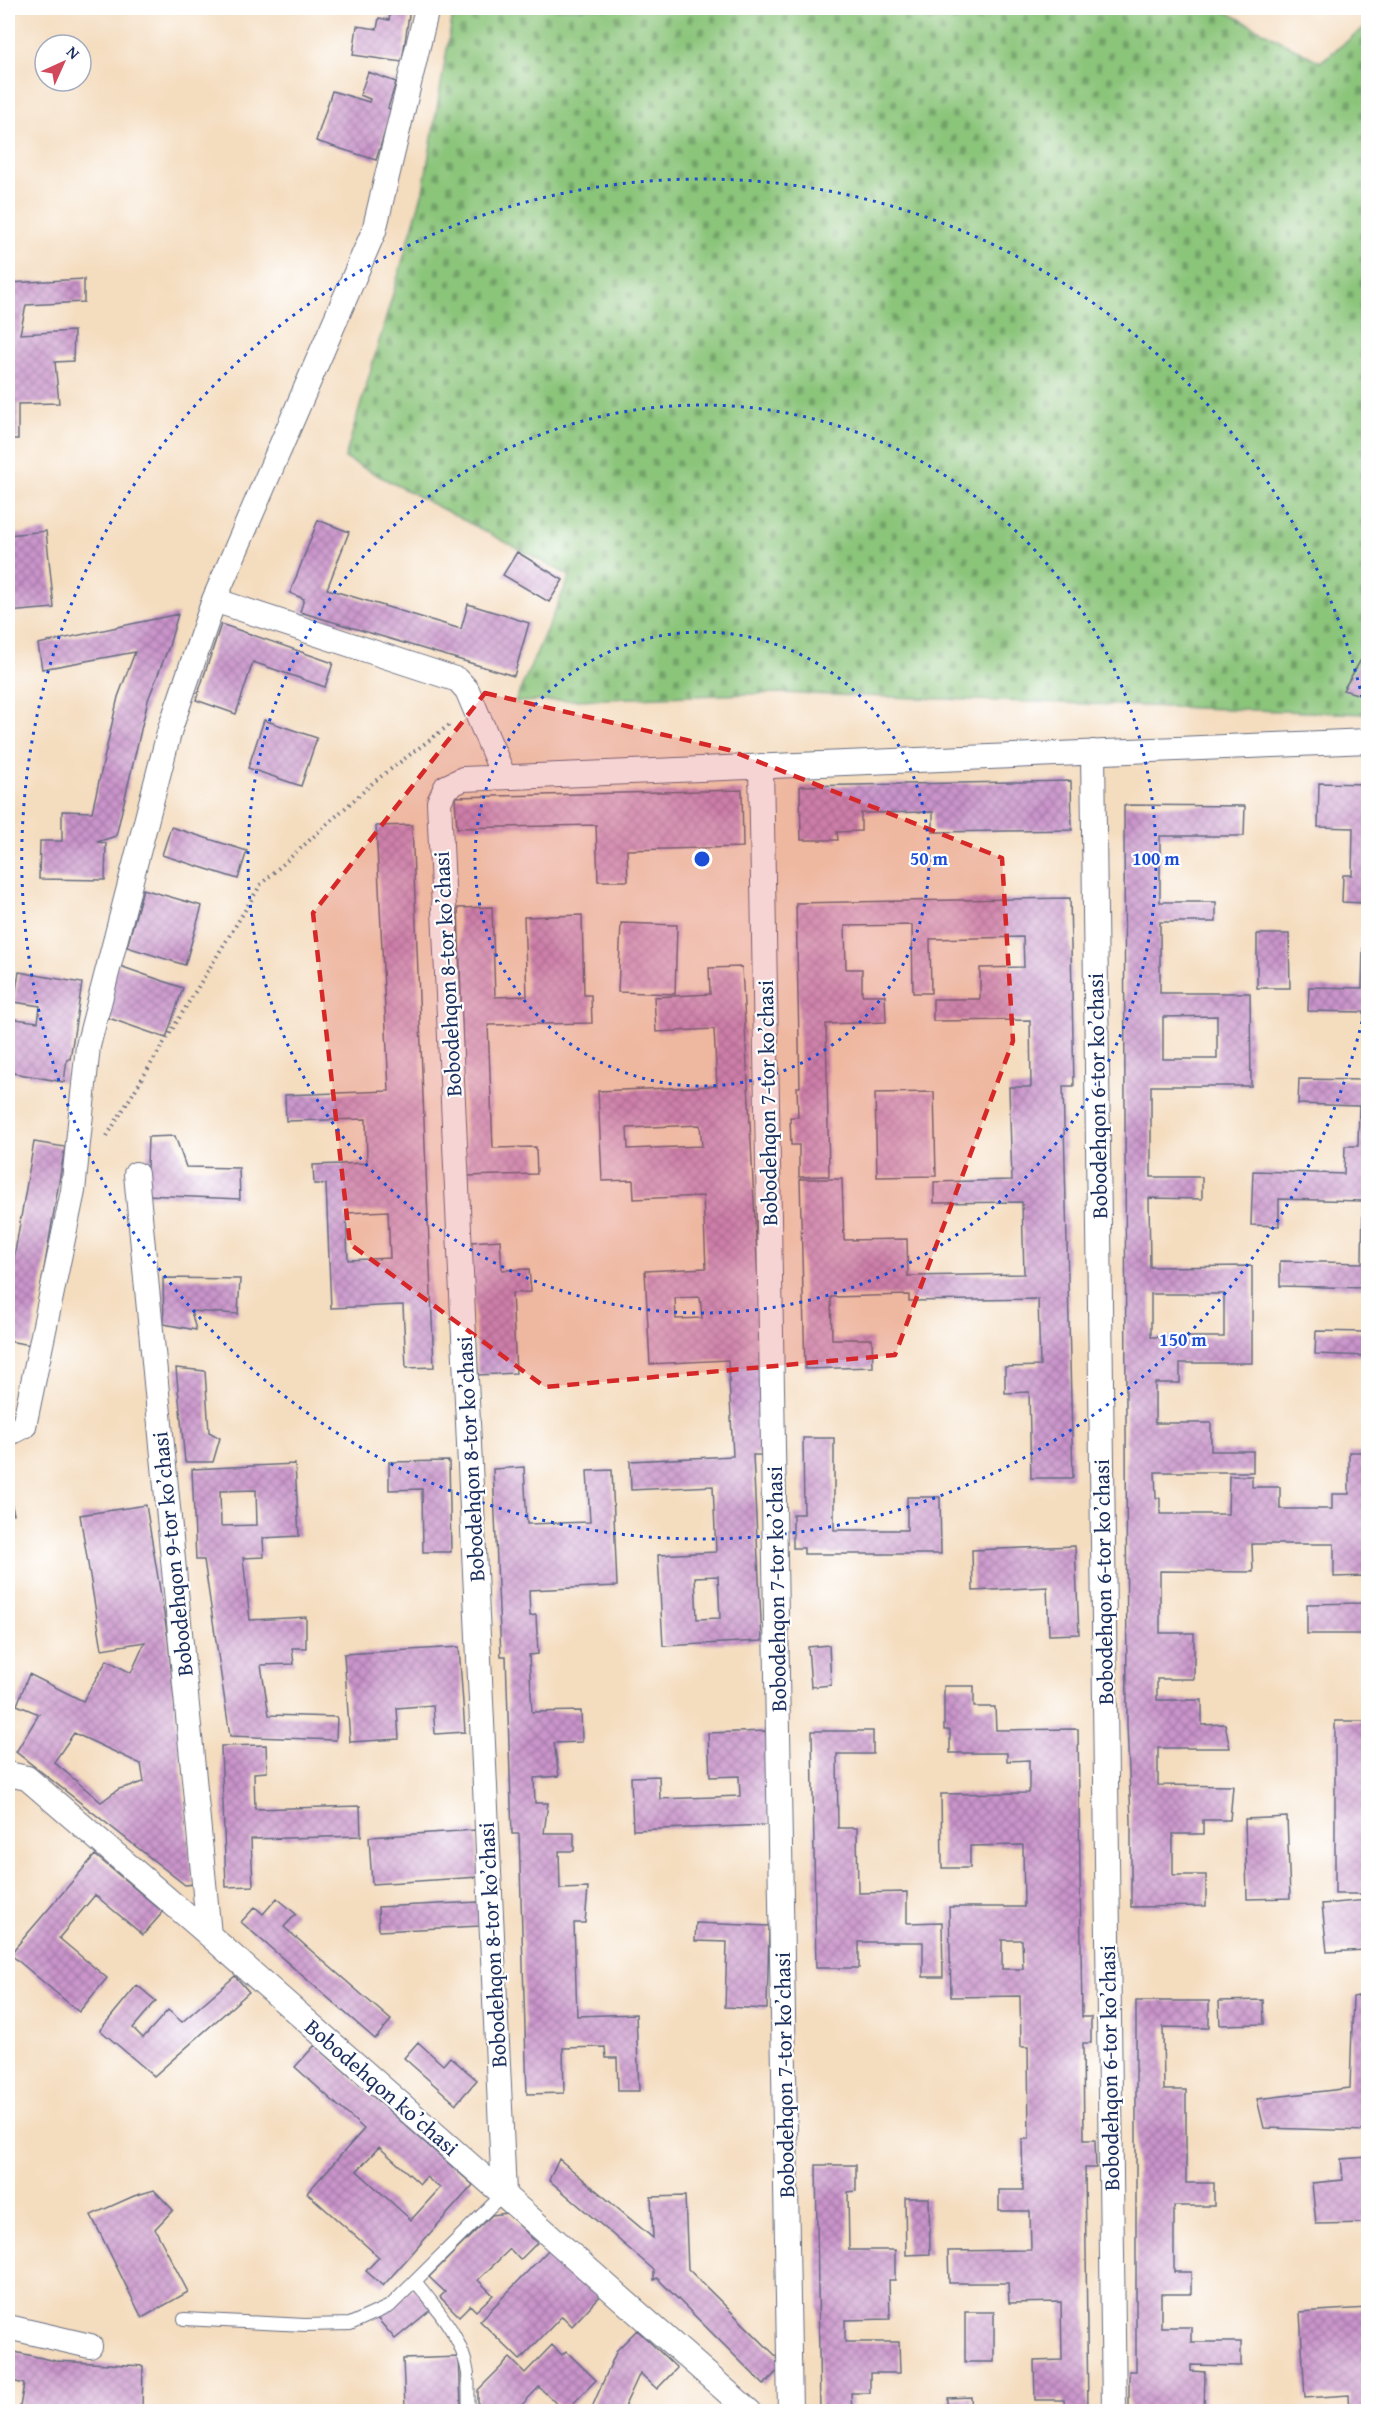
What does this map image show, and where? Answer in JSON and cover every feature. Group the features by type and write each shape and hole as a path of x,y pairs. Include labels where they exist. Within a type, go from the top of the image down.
{"street":[{"path":"8,1434 24,1426 27,1414 73,1191 88,1046 170,729 214,600 374,231 427,8"},
{"path":"214,600 458,680 467,690 504,777"},
{"name":"Bobodehqon 8-tor koʼchasi","path":"504,2193 440,802 446,786 463,779 1368,741"},
{"name":"Bobodehqon 6-tor koʼchasi","path":"1093,752 1114,2412"},
{"name":"Bobodehqon 7-tor koʼchasi","path":"761,766 790,2412"},
{"name":"Bobodehqon 9-tor koʼchasi","path":"136,1174 209,1935"},
{"name":"Bobodehqon koʼchasi","path":"8,1774 27,1778 504,2193 750,2412"},
{"path":"8,2327 90,2346"}],"lane":[{"path":"184,2319 305,2325 350,2324 390,2306 504,2193"},
{"path":"415,2281 457,2338 468,2373 469,2412"}],"path":[{"path":"104,1141 261,884 375,781 474,707"}],"highlighted area":[{"path":"485,693 729,750 1002,858 1013,1041 895,1355 545,1387 350,1244 313,913"}],"green space":[{"path":"454,8 1219,8 1320,62 1368,25 1368,714 779,693 515,702 570,576 345,458 423,191"}],"building":[{"path":"391,8 410,8 402,62 353,55 357,26 377,29 379,18 389,20"},
{"path":"368,72 396,82 388,108 392,110 376,160 316,141 332,91 369,102 370,99 360,95"},
{"path":"84,279 84,302 26,305 20,334 74,331 73,361 55,362 59,403 18,404 18,439 8,439 8,283"},
{"path":"318,520 349,532 327,589 461,629 468,604 529,623 514,676 300,612 304,599 290,593"},
{"path":"46,531 54,608 8,612 8,535"},
{"path":"517,552 563,580 549,602 503,575"},
{"path":"178,614 169,646 148,700 116,836 97,842 106,843 105,880 39,879 40,841 62,841 62,811 92,812 118,697 135,652 42,669 38,644"},
{"path":"221,624 333,663 325,687 253,662 236,714 196,700"},
{"path":"1368,648 1368,697 1343,690"},
{"path":"264,720 317,738 301,786 248,768"},
{"path":"1071,781 1072,830 933,832 933,812 861,813 861,831 837,832 838,840 801,840 800,786"},
{"path":"1319,783 1368,784 1368,1356 1315,1354 1316,1331 1365,1332 1366,1288 1280,1286 1280,1261 1362,1263 1363,1201 1279,1199 1279,1226 1251,1225 1253,1171 1344,1174 1345,1146 1358,1146 1359,1106 1298,1104 1299,1079 1363,1080 1364,1012 1308,1011 1309,987 1362,988 1364,903 1342,902 1343,875 1352,875 1353,828 1318,827"},
{"path":"742,790 743,847 627,850 628,881 598,881 596,825 457,828 455,797"},
{"path":"1124,805 1245,806 1244,836 1160,836 1160,902 1216,902 1216,922 1160,922 1160,993 1250,993 1251,1086 1151,1086 1151,1177 1202,1177 1202,1199 1149,1198 1150,1267 1252,1266 1252,1363 1180,1363 1180,1383 1155,1383 1155,1423 1211,1423 1211,1451 1253,1451 1253,1472 1155,1472 1156,1498 1160,1498 1160,1514 1228,1514 1229,1476 1252,1476 1252,1487 1280,1487 1280,1509 1332,1509 1332,1494 1349,1494 1349,1452 1368,1452 1368,1634 1307,1634 1307,1604 1365,1603 1365,1576 1334,1577 1334,1544 1252,1544 1253,1572 1160,1571 1160,1633 1194,1633 1194,1679 1157,1679 1157,1700 1202,1700 1202,1725 1225,1724 1230,1748 1158,1748 1158,1785 1233,1786 1230,1820 1203,1820 1203,1834 1173,1834 1173,1875 1206,1875 1206,1906 1131,1907 1131,1820 1127,1725","holes":["1217,1016 1217,1059 1163,1059 1163,1017","1151,1294 1224,1294 1224,1337 1151,1337"]},
{"path":"412,825 434,1367 406,1368 403,1305 331,1308 326,1184 314,1184 313,1165 367,1163 366,1119 286,1121 285,1095 389,1091 376,826","holes":["388,1211 390,1258 348,1260 346,1213"]},
{"path":"171,827 247,851 238,879 162,855"},
{"path":"143,889 202,906 185,965 127,947"},
{"path":"1070,898 1074,1086 1063,1086 1073,1478 1031,1478 1029,1392 1005,1393 1005,1367 1040,1366 1038,1299 909,1301 909,1295 831,1297 832,1339 872,1339 873,1367 805,1369 800,1179 842,1179 844,1240 907,1239 908,1276 1024,1274 1022,1202 934,1203 934,1182 1012,1180 1009,1087 1031,1087 1030,1020 933,1021 933,999 980,999 980,968 1024,967 1023,937 930,939 931,993 913,993 912,925 845,926 846,969 862,969 862,995 885,995 886,1022 826,1024 829,1176 799,1177 799,1145 791,1145 790,1117 798,1117 797,1087 800,1087 796,903"},
{"path":"492,907 495,997 527,996 524,917 582,915 584,995 591,995 592,1023 488,1025 493,1148 536,1147 537,1174 467,1176 458,908"},
{"path":"621,923 677,925 675,994 618,992"},
{"path":"1257,934 1289,934 1290,988 1257,988"},
{"path":"117,965 183,988 166,1038 100,1015"},
{"path":"742,967 767,1455 753,1455 762,1641 663,1646 658,1555 716,1552 713,1486 631,1490 630,1461 733,1456 728,1360 650,1364 645,1271 706,1268 703,1196 634,1199 633,1180 602,1181 598,1091 717,1086 714,1029 656,1032 654,997 710,994 709,968","holes":["700,1125 702,1146 628,1149 627,1128","700,1297 702,1318 676,1319 675,1298","718,1576 720,1618 697,1619 695,1577"]},
{"path":"19,972 82,983 64,1082 8,1072 8,1018 38,1022 40,1006 14,1002"},
{"path":"934,1092 936,1176 877,1177 875,1093"},
{"path":"175,1136 186,1167 239,1168 240,1199 146,1195 148,1137"},
{"path":"34,1142 65,1147 31,1345 8,1341 8,1274 11,1275"},
{"path":"500,1240 502,1270 529,1269 531,1292 512,1293 516,1373 478,1375 471,1242"},
{"path":"163,1278 240,1279 238,1314 191,1311 196,1330 164,1324"},
{"path":"176,1368 205,1371 209,1432 220,1438 213,1462 185,1462"},
{"path":"803,1438 834,1438 834,1530 907,1530 907,1497 940,1497 941,1554 804,1554 804,1548 793,1548 793,1514 804,1514"},
{"path":"449,1461 451,1552 423,1552 422,1489 389,1490 389,1462"},
{"path":"295,1464 299,1536 263,1538 264,1557 243,1558 250,1620 306,1617 306,1648 292,1648 294,1664 261,1665 269,1715 337,1717 336,1740 230,1736 204,1560 196,1560 192,1469","holes":["256,1490 257,1525 221,1526 220,1491"]},
{"path":"524,1467 527,1524 590,1522 587,1471 612,1470 617,1586 529,1590 530,1616 536,1615 538,1654 529,1655 532,1712 581,1711 582,1742 554,1743 559,1776 534,1778 535,1803 548,1803 544,1833 574,1833 574,1851 559,1851 560,1889 588,1888 585,1923 574,1923 577,2016 636,2014 639,2091 618,2091 617,2058 606,2058 605,2047 563,2048 564,2093 527,2094 519,1834 512,1834 506,1656 501,1656 493,1469"},
{"path":"8,1492 14,1514 8,1515"},
{"path":"146,1505 168,1638 193,1884 185,1885 16,1752 39,1714 17,1705 29,1674 83,1701 107,1660 131,1673 145,1642 102,1649 80,1515","holes":["74,1733 141,1764 144,1782 119,1789 101,1802 54,1762"]},
{"path":"1075,1546 1079,1634 1049,1635 1047,1587 973,1591 972,1550"},
{"path":"829,1645 831,1685 811,1687 808,1647"},
{"path":"459,1647 465,1732 435,1734 433,1705 397,1708 399,1739 350,1742 344,1654"},
{"path":"944,1686 974,1686 974,1707 995,1707 996,1730 1078,1729 1082,2017 1091,2017 1091,2043 1083,2043 1084,2140 1095,2140 1096,2168 1085,2168 1088,2412 1065,2412 1064,2400 1035,2400 1034,2361 1062,2360 1061,2302 1009,2303 1008,2283 949,2283 948,2251 1031,2250 1030,2211 999,2211 999,2190 1023,2190 1022,2139 1029,2139 1028,2047 1021,2047 1020,1996 951,1997 949,1907 1024,1907 1023,1845 970,1846 970,1868 942,1868 941,1794 1029,1793 1029,1760 1007,1761 1007,1753 950,1753 950,1730 944,1730","holes":["1002,1940 1022,1940 1023,1969 1002,1969"]},
{"path":"1335,1721 1368,1721 1368,1894 1335,1894"},
{"path":"767,1731 769,1825 633,1830 631,1777 659,1776 660,1799 740,1796 739,1776 710,1777 708,1733"},
{"path":"812,1731 873,1731 873,1754 837,1754 838,1828 857,1828 858,1893 907,1892 907,1923 942,1922 943,1977 923,1977 923,1942 859,1942 859,1968 816,1968"},
{"path":"266,1745 267,1772 254,1773 255,1809 360,1806 361,1836 251,1839 253,1886 226,1887 221,1746"},
{"path":"1287,1817 1290,1898 1247,1899 1245,1819"},
{"path":"476,1830 479,1877 372,1884 369,1837"},
{"path":"95,1855 163,1912 143,1935 95,1895 59,1938 107,1978 79,2012 10,1954"},
{"path":"277,1898 296,1914 284,1927 391,2020 375,2039 241,1922 255,1907 263,1914"},
{"path":"1368,1900 1368,1963 1366,1950 1327,1952 1322,1904"},
{"path":"479,1902 480,1926 379,1931 378,1907"},
{"path":"696,1923 769,1926 767,2009 725,2007 727,1942 695,1941"},
{"path":"235,1976 249,1992 154,2076 100,2030 137,1985 156,2001 133,2028 143,2038 168,2010 182,2022"},
{"path":"1368,1994 1368,2131 1264,2128 1257,2099 1350,2088 1353,1997"},
{"path":"1263,2000 1264,2024 1220,2025 1219,2001"},
{"path":"1136,2001 1209,2001 1209,2028 1163,2027 1164,2090 1186,2090 1186,2183 1214,2183 1214,2206 1174,2206 1174,2272 1191,2272 1191,2294 1161,2294 1161,2327 1191,2327 1191,2342 1241,2342 1241,2366 1191,2365 1191,2371 1205,2372 1204,2412 1129,2412 1129,2371 1136,2371"},
{"path":"418,2042 443,2065 450,2057 477,2080 456,2104 404,2058"},
{"path":"315,2045 473,2185 383,2286 366,2271 379,2257 307,2193 364,2129 295,2067","holes":["379,2147 420,2184 426,2177 440,2188 411,2220 357,2171"]},
{"path":"1368,2157 1368,2223 1316,2224 1312,2183 1343,2180 1341,2159"},
{"path":"559,2159 653,2238 651,2197 685,2196 688,2269 784,2364 764,2385 657,2278 654,2280 654,2270 549,2180"},
{"path":"816,2165 856,2165 856,2191 848,2192 849,2250 895,2250 895,2280 889,2280 890,2319 845,2320 845,2342 899,2342 900,2373 870,2373 870,2393 851,2393 852,2412 820,2412"},
{"path":"154,2190 173,2210 155,2229 188,2292 142,2318 91,2215"},
{"path":"905,2198 929,2198 930,2254 906,2255"},
{"path":"507,2213 537,2243 520,2260 510,2249 478,2280 493,2295 476,2311 470,2305 459,2316 440,2297 445,2292 429,2277 492,2215"},
{"path":"553,2245 603,2293 572,2326 562,2316 520,2360 480,2321"},
{"path":"415,2287 433,2308 395,2339 377,2318"},
{"path":"1368,2308 1368,2412 1350,2412 1349,2395 1305,2398 1300,2312"},
{"path":"965,2312 994,2312 994,2362 965,2362"},
{"path":"637,2330 677,2368 657,2389 640,2373 622,2412 590,2412 617,2350"},
{"path":"552,2345 562,2355 566,2351 596,2380 565,2412 539,2387 515,2412 478,2412 478,2390 510,2358 525,2373"},
{"path":"10,2351 56,2361 143,2366 142,2412 19,2412 24,2384 8,2380"},
{"path":"459,2357 461,2407 405,2408 403,2359"},
{"path":"971,2397 972,2412 948,2412 948,2398"}]}
